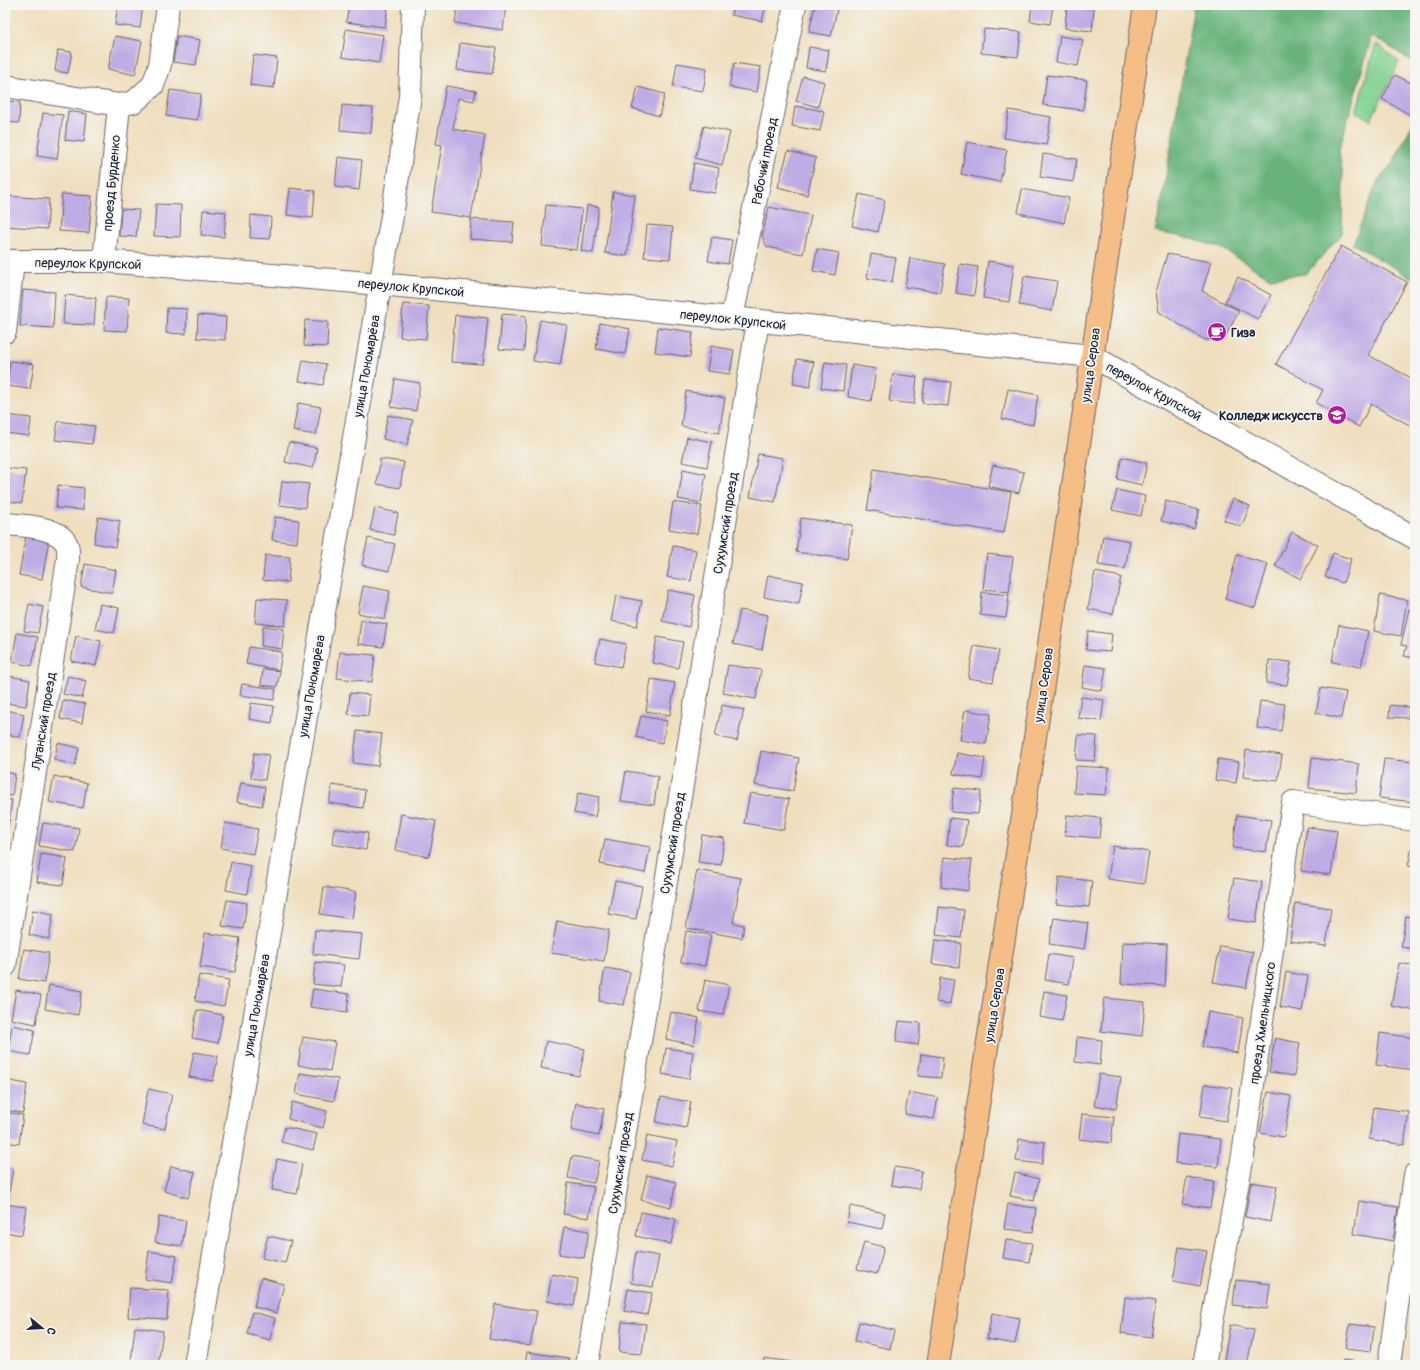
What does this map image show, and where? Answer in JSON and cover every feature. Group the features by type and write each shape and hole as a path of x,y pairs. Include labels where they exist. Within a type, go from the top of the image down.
{"main road":[{"name":"улица Серова","path":"938,1365 1036,731 1145,5"}],"street":[{"path":"5,86 119,105 134,102 153,85 160,65 168,5"},
{"name":"улица Пономарёва","path":"194,1365 393,210 410,96 412,5"},
{"name":"Рабочий проезд","path":"732,318 795,5"},
{"name":"проезд Бурденко","path":"104,261 119,105"},
{"name":"переулок Крупской","path":"9,262 104,261 380,284 732,318 758,322 1092,356 1415,538"},
{"path":"5,332 9,262"},
{"name":"Сухумский проезд","path":"587,1365 758,322"},
{"name":"Луганский проезд","path":"5,524 49,530 60,535 67,544 68,559 5,966"},
{"name":"проезд Хмельницкого","path":"1204,1365 1243,1155 1293,802 1415,820"},
{"path":"1389,1365 1415,1175"}],"green space":[{"path":"1194,5 1415,5 1415,63 1372,36 1339,150 1343,176 1342,234 1306,274 1270,278 1221,248 1189,238 1155,232 1161,206"},
{"path":"1376,43 1399,62 1371,120 1356,112"},
{"path":"1415,119 1415,280 1353,244 1378,180 1392,164"}],"building":[{"path":"118,5 143,5 140,28 115,25"},
{"path":"349,5 388,5 385,27 346,22"},
{"path":"458,5 506,6 503,30 455,23"},
{"path":"733,5 766,5 762,21 731,15"},
{"path":"815,5 837,10 831,36 809,32"},
{"path":"1032,5 1053,5 1050,24 1030,21"},
{"path":"1067,6 1094,9 1092,31 1065,28"},
{"path":"346,29 383,35 379,63 342,57"},
{"path":"984,29 1021,32 1018,57 981,53"},
{"path":"115,36 142,41 135,75 108,69"},
{"path":"177,36 200,40 196,65 173,62"},
{"path":"1060,36 1083,40 1078,66 1056,62"},
{"path":"460,43 496,48 492,74 457,70"},
{"path":"809,47 829,50 826,71 806,68"},
{"path":"58,50 72,52 68,73 55,71"},
{"path":"253,55 277,58 274,88 250,85"},
{"path":"677,63 707,68 703,91 673,87"},
{"path":"734,63 761,67 757,92 729,87"},
{"path":"1047,75 1087,80 1083,110 1043,105"},
{"path":"1395,75 1415,85 1414,117 1382,99"},
{"path":"803,76 824,82 818,107 796,101"},
{"path":"446,86 476,91 474,101 458,98 453,129 485,135 471,218 431,212 442,145 436,144"},
{"path":"638,87 665,94 659,116 632,108"},
{"path":"170,90 201,94 197,120 166,116"},
{"path":"5,101 20,102 19,123 5,122"},
{"path":"342,105 373,108 371,133 340,130"},
{"path":"795,106 824,111 820,131 792,126"},
{"path":"1009,110 1051,117 1046,145 1004,138"},
{"path":"68,111 87,114 84,142 65,140"},
{"path":"43,113 63,115 57,159 37,156"},
{"path":"704,126 730,132 722,165 695,158"},
{"path":"967,142 1007,150 1000,182 961,174"},
{"path":"788,151 816,158 807,195 778,187"},
{"path":"1043,154 1077,159 1073,182 1040,177"},
{"path":"338,157 362,160 359,190 335,187"},
{"path":"694,163 719,168 715,193 690,189"},
{"path":"290,188 315,191 313,218 287,215"},
{"path":"1022,189 1069,198 1064,223 1018,213"},
{"path":"613,192 635,195 627,256 605,253"},
{"path":"62,194 92,196 89,233 59,231"},
{"path":"859,194 885,200 878,232 852,226"},
{"path":"6,196 49,199 47,229 5,226"},
{"path":"156,204 181,205 180,237 154,236"},
{"path":"546,205 582,209 577,250 542,246"},
{"path":"587,205 599,207 593,253 581,251"},
{"path":"769,207 811,215 803,254 767,247 762,236"},
{"path":"121,209 139,210 136,237 119,236"},
{"path":"203,210 226,212 224,237 201,235"},
{"path":"251,215 271,217 270,239 250,238"},
{"path":"471,219 514,222 512,242 470,239"},
{"path":"647,225 673,227 670,259 644,257"},
{"path":"712,237 732,240 728,264 708,261"},
{"path":"1341,246 1407,282 1368,355 1415,380 1415,428 1371,404 1359,427 1316,403 1323,390 1276,364"},
{"path":"817,249 839,253 835,275 813,271"},
{"path":"871,254 896,258 892,282 867,278"},
{"path":"1167,254 1211,262 1202,291 1239,311 1224,339 1205,340 1159,312 1156,292"},
{"path":"910,258 945,264 940,292 905,287"},
{"path":"988,261 1014,265 1009,302 983,298"},
{"path":"960,264 978,267 974,296 956,293"},
{"path":"1024,276 1057,281 1052,311 1019,305"},
{"path":"1238,277 1271,295 1258,319 1225,302"},
{"path":"23,290 55,292 53,328 20,326"},
{"path":"65,295 96,298 94,325 63,324"},
{"path":"106,297 129,298 127,331 104,330"},
{"path":"403,304 429,306 426,339 400,337"},
{"path":"167,308 187,309 186,334 166,333"},
{"path":"502,314 526,316 524,351 499,349"},
{"path":"198,315 226,317 225,340 197,338"},
{"path":"455,315 488,318 483,364 451,362"},
{"path":"305,320 328,322 327,347 304,346"},
{"path":"540,320 567,325 560,365 533,361"},
{"path":"600,323 630,329 625,354 596,349"},
{"path":"658,327 693,332 690,357 655,352"},
{"path":"711,346 734,350 730,374 707,371"},
{"path":"797,359 814,362 810,387 793,384"},
{"path":"303,360 326,364 323,385 299,381"},
{"path":"10,361 34,364 30,389 7,386"},
{"path":"825,362 846,365 843,391 821,388"},
{"path":"852,365 876,369 871,401 848,397"},
{"path":"893,374 917,377 914,404 889,401"},
{"path":"395,379 420,383 416,411 391,407"},
{"path":"925,380 951,382 948,406 922,403"},
{"path":"1008,389 1038,395 1033,425 1002,419"},
{"path":"686,391 725,398 719,433 681,426"},
{"path":"298,403 321,407 316,435 293,431"},
{"path":"5,415 31,418 29,436 5,433"},
{"path":"388,415 413,420 407,445 383,439"},
{"path":"58,421 95,426 92,444 55,440"},
{"path":"687,437 712,442 707,467 682,462"},
{"path":"289,442 317,448 313,468 285,462"},
{"path":"758,454 783,458 775,502 750,497"},
{"path":"1122,457 1147,463 1142,485 1117,479"},
{"path":"380,459 404,462 400,488 377,484"},
{"path":"993,465 1024,472 1019,493 988,486"},
{"path":"5,468 26,470 22,503 5,501"},
{"path":"683,469 706,474 701,503 678,499"},
{"path":"874,469 1011,492 1004,533 867,510"},
{"path":"282,481 309,484 305,508 279,505"},
{"path":"58,485 84,488 83,510 56,508"},
{"path":"1117,490 1145,496 1141,516 1112,510"},
{"path":"1233,499 1250,506 1241,527 1224,520"},
{"path":"1166,501 1199,510 1194,529 1161,521"},
{"path":"673,502 702,506 697,534 669,529"},
{"path":"375,508 398,513 394,535 370,530"},
{"path":"98,517 120,521 115,547 94,543"},
{"path":"275,517 299,520 297,543 272,540"},
{"path":"801,518 852,525 847,559 796,552"},
{"path":"1292,532 1318,545 1301,579 1275,566"},
{"path":"26,536 49,540 42,579 19,575"},
{"path":"1103,536 1130,541 1125,569 1098,565"},
{"path":"368,538 395,544 389,571 362,565"},
{"path":"673,546 696,550 691,581 667,577"},
{"path":"1333,553 1351,559 1343,583 1325,577"},
{"path":"987,554 1013,557 1009,592 983,589"},
{"path":"265,555 290,557 288,582 263,580"},
{"path":"1237,555 1268,564 1255,608 1225,599"},
{"path":"85,564 116,570 112,593 81,587"},
{"path":"1095,572 1121,577 1113,614 1088,609"},
{"path":"768,575 803,582 799,604 764,597"},
{"path":"363,586 390,591 385,619 358,613"},
{"path":"668,590 695,595 689,627 662,621"},
{"path":"982,592 1009,595 1006,618 980,615"},
{"path":"1380,595 1407,600 1401,636 1374,631"},
{"path":"616,596 642,601 637,626 611,621"},
{"path":"257,598 287,600 285,626 255,623"},
{"path":"29,604 43,607 38,633 24,631"},
{"path":"100,604 119,608 114,633 95,629"},
{"path":"1409,609 1415,611 1415,658 1404,656 1407,646 1401,645"},
{"path":"740,610 768,615 762,650 733,644"},
{"path":"361,620 387,624 383,647 358,644"},
{"path":"1339,625 1368,631 1361,667 1332,662"},
{"path":"263,626 284,629 282,649 261,646"},
{"path":"1088,631 1112,634 1110,652 1086,650"},
{"path":"17,633 38,637 32,666 12,662"},
{"path":"76,636 101,641 96,666 71,661"},
{"path":"657,637 683,642 678,668 652,663"},
{"path":"600,639 626,644 621,667 595,662"},
{"path":"974,646 999,650 993,682 968,678"},
{"path":"249,647 282,652 279,670 246,664"},
{"path":"340,652 375,655 372,682 337,678"},
{"path":"1269,660 1291,662 1287,685 1266,683"},
{"path":"728,665 761,670 756,699 723,693"},
{"path":"1085,665 1106,668 1102,691 1082,687"},
{"path":"263,669 280,671 277,687 261,685"},
{"path":"9,676 30,680 26,706 5,703"},
{"path":"68,676 86,681 82,698 63,694"},
{"path":"651,679 675,683 670,715 646,711"},
{"path":"242,684 276,689 274,700 240,695"},
{"path":"1321,688 1346,692 1341,718 1316,713"},
{"path":"350,693 370,695 368,716 348,714"},
{"path":"1081,697 1104,700 1101,721 1078,718"},
{"path":"63,700 85,704 82,723 60,719"},
{"path":"1260,701 1285,704 1281,731 1257,728"},
{"path":"251,703 274,706 272,723 249,719"},
{"path":"722,705 744,710 737,741 715,736"},
{"path":"1390,705 1409,707 1408,718 1389,717"},
{"path":"5,710 24,714 20,737 5,734"},
{"path":"965,710 991,714 986,744 960,740"},
{"path":"641,716 667,721 662,743 636,737"},
{"path":"357,731 382,734 378,766 353,763"},
{"path":"1078,735 1097,736 1095,761 1076,760"},
{"path":"58,743 79,748 75,765 54,760"},
{"path":"1246,750 1282,755 1278,781 1243,777"},
{"path":"761,751 799,758 793,791 755,785"},
{"path":"254,753 269,755 265,780 251,778"},
{"path":"957,753 985,758 982,779 953,774"},
{"path":"1312,758 1359,764 1356,793 1309,788"},
{"path":"1218,759 1239,762 1236,783 1215,780"},
{"path":"1384,759 1415,762 1415,802 1379,798"},
{"path":"1076,766 1109,768 1106,795 1074,793"},
{"path":"626,771 658,776 654,805 621,801"},
{"path":"5,772 15,774 12,796 5,795"},
{"path":"54,776 87,783 83,808 49,802"},
{"path":"241,783 265,787 262,806 237,802"},
{"path":"332,785 365,790 363,808 329,803"},
{"path":"954,788 981,791 978,814 951,812"},
{"path":"578,793 599,797 595,817 574,813"},
{"path":"750,793 789,799 784,830 744,823"},
{"path":"5,799 12,800 7,835 5,835"},
{"path":"401,814 436,821 429,857 395,850"},
{"path":"1067,815 1101,818 1099,838 1065,835"},
{"path":"1237,815 1271,820 1266,852 1233,848"},
{"path":"950,818 967,820 963,847 947,845"},
{"path":"43,823 79,828 75,852 39,846"},
{"path":"225,823 258,829 253,854 221,848"},
{"path":"1307,827 1337,831 1331,875 1301,871"},
{"path":"334,828 368,833 366,850 332,844"},
{"path":"702,835 724,838 721,865 698,862"},
{"path":"605,839 650,847 645,873 600,864"},
{"path":"1413,842 1415,843 1415,867 1408,866"},
{"path":"1113,846 1149,852 1144,884 1108,879"},
{"path":"41,854 67,858 63,885 37,882"},
{"path":"944,857 972,860 968,891 941,887"},
{"path":"231,862 251,866 247,894 226,890"},
{"path":"697,870 741,878 733,923 744,925 742,938 686,928"},
{"path":"1059,877 1092,881 1089,907 1056,904"},
{"path":"1234,878 1262,882 1256,923 1228,919"},
{"path":"615,881 642,886 636,919 608,914"},
{"path":"324,887 356,892 352,919 320,914"},
{"path":"227,900 247,903 243,929 222,926"},
{"path":"1295,903 1331,908 1326,946 1290,941"},
{"path":"939,907 964,910 961,938 936,935"},
{"path":"33,910 53,914 49,939 29,935"},
{"path":"1406,916 1415,918 1415,949 1401,947"},
{"path":"1054,918 1088,923 1084,949 1049,944"},
{"path":"557,921 609,930 604,961 551,953"},
{"path":"315,930 362,934 359,959 313,954"},
{"path":"686,931 711,935 705,966 681,962"},
{"path":"205,933 240,938 235,972 200,967"},
{"path":"935,940 961,943 959,967 932,964"},
{"path":"1123,942 1167,944 1165,986 1121,984"},
{"path":"1220,946 1253,952 1246,988 1213,982"},
{"path":"24,949 49,953 44,983 19,979"},
{"path":"1049,954 1073,958 1069,984 1045,980"},
{"path":"315,962 344,965 341,987 313,984"},
{"path":"1399,963 1415,966 1415,1011 1391,1006"},
{"path":"605,968 630,972 624,1005 599,1001"},
{"path":"1286,972 1308,976 1302,1011 1280,1007"},
{"path":"199,975 229,980 224,1006 195,1001"},
{"path":"940,978 954,980 950,1004 936,1002"},
{"path":"705,980 729,985 723,1015 699,1011"},
{"path":"49,985 82,991 78,1015 45,1009"},
{"path":"313,989 349,994 347,1012 310,1007"},
{"path":"16,990 41,995 36,1024 11,1019"},
{"path":"1044,991 1067,995 1062,1021 1040,1017"},
{"path":"1104,998 1145,1002 1142,1036 1101,1031"},
{"path":"197,1010 223,1015 218,1043 192,1038"},
{"path":"671,1012 699,1018 694,1045 666,1039"},
{"path":"1208,1012 1243,1018 1238,1053 1202,1047"},
{"path":"899,1021 921,1023 918,1045 896,1042"},
{"path":"12,1025 35,1030 30,1055 8,1051"},
{"path":"1380,1033 1415,1038 1415,1070 1376,1065"},
{"path":"303,1037 335,1042 330,1071 298,1065"},
{"path":"1077,1037 1102,1040 1100,1065 1075,1062"},
{"path":"1275,1038 1300,1043 1294,1076 1269,1072"},
{"path":"546,1041 585,1049 579,1076 541,1068"},
{"path":"666,1048 693,1052 689,1079 662,1074"},
{"path":"194,1052 218,1056 213,1081 189,1077"},
{"path":"921,1054 943,1057 941,1078 918,1076"},
{"path":"300,1073 338,1079 334,1101 296,1094"},
{"path":"1099,1074 1121,1077 1116,1109 1094,1105"},
{"path":"5,1080 27,1084 23,1113 5,1110"},
{"path":"1205,1084 1232,1088 1226,1121 1200,1117"},
{"path":"148,1089 172,1094 165,1129 142,1125"},
{"path":"909,1092 938,1098 934,1119 905,1114"},
{"path":"1268,1092 1291,1096 1284,1137 1260,1133"},
{"path":"661,1097 691,1102 686,1128 656,1122"},
{"path":"292,1102 327,1111 323,1128 288,1119"},
{"path":"576,1103 604,1109 599,1136 571,1130"},
{"path":"1374,1107 1409,1112 1404,1145 1369,1139"},
{"path":"5,1112 23,1115 19,1144 5,1142"},
{"path":"1082,1114 1114,1117 1111,1143 1079,1139"},
{"path":"285,1127 317,1134 313,1150 281,1142"},
{"path":"1178,1134 1221,1139 1218,1167 1175,1163"},
{"path":"647,1135 677,1141 672,1166 642,1160"},
{"path":"1019,1139 1045,1142 1042,1164 1016,1161"},
{"path":"572,1156 599,1161 594,1183 568,1178"},
{"path":"277,1159 302,1164 297,1194 272,1190"},
{"path":"171,1166 195,1172 188,1198 164,1191"},
{"path":"5,1167 13,1169 8,1199 5,1198"},
{"path":"894,1167 922,1171 919,1189 891,1185"},
{"path":"1015,1173 1039,1179 1034,1201 1010,1196"},
{"path":"647,1175 676,1182 671,1207 641,1200"},
{"path":"1187,1177 1214,1182 1210,1208 1182,1204"},
{"path":"1251,1182 1277,1186 1271,1222 1245,1217"},
{"path":"568,1183 594,1187 589,1218 563,1214"},
{"path":"1359,1201 1398,1207 1393,1241 1354,1234"},
{"path":"5,1204 26,1207 22,1235 5,1232"},
{"path":"1008,1204 1036,1208 1033,1232 1004,1229"},
{"path":"850,1206 885,1213 882,1229 847,1222"},
{"path":"641,1212 676,1219 671,1244 636,1236"},
{"path":"159,1217 186,1221 182,1246 155,1242"},
{"path":"564,1227 589,1231 584,1258 559,1254"},
{"path":"268,1236 291,1241 285,1263 262,1258"},
{"path":"1006,1240 1032,1243 1029,1262 1003,1258"},
{"path":"864,1242 884,1247 877,1274 857,1269"},
{"path":"1179,1247 1207,1251 1200,1286 1173,1281"},
{"path":"149,1251 177,1256 172,1283 145,1279"},
{"path":"636,1252 659,1256 653,1287 631,1283"},
{"path":"552,1274 578,1279 574,1306 547,1301"},
{"path":"261,1278 284,1284 277,1313 254,1307"},
{"path":"1236,1280 1270,1284 1267,1309 1233,1305"},
{"path":"130,1288 169,1290 167,1319 128,1317"},
{"path":"628,1289 652,1293 647,1315 624,1311"},
{"path":"1125,1297 1156,1301 1151,1337 1121,1333"},
{"path":"495,1304 537,1311 530,1346 489,1339"},
{"path":"252,1312 275,1318 270,1340 247,1334"},
{"path":"992,1313 1020,1318 1015,1344 987,1339"},
{"path":"622,1322 646,1324 642,1354 619,1352"},
{"path":"859,1322 894,1330 890,1349 855,1341"},
{"path":"1350,1324 1374,1327 1371,1352 1346,1349"},
{"path":"1230,1325 1254,1330 1247,1365 1223,1365"},
{"path":"135,1327 163,1331 158,1365 131,1361"},
{"path":"527,1352 569,1358 568,1365 525,1365"},
{"path":"764,1358 806,1364 763,1365"},
{"path":"1343,1360 1372,1364 1372,1365 1342,1365"}],"place":[{"name":"Гиза","path":"1217,332"},
{"name":"Колледж искусств","path":"1337,415"}]}
